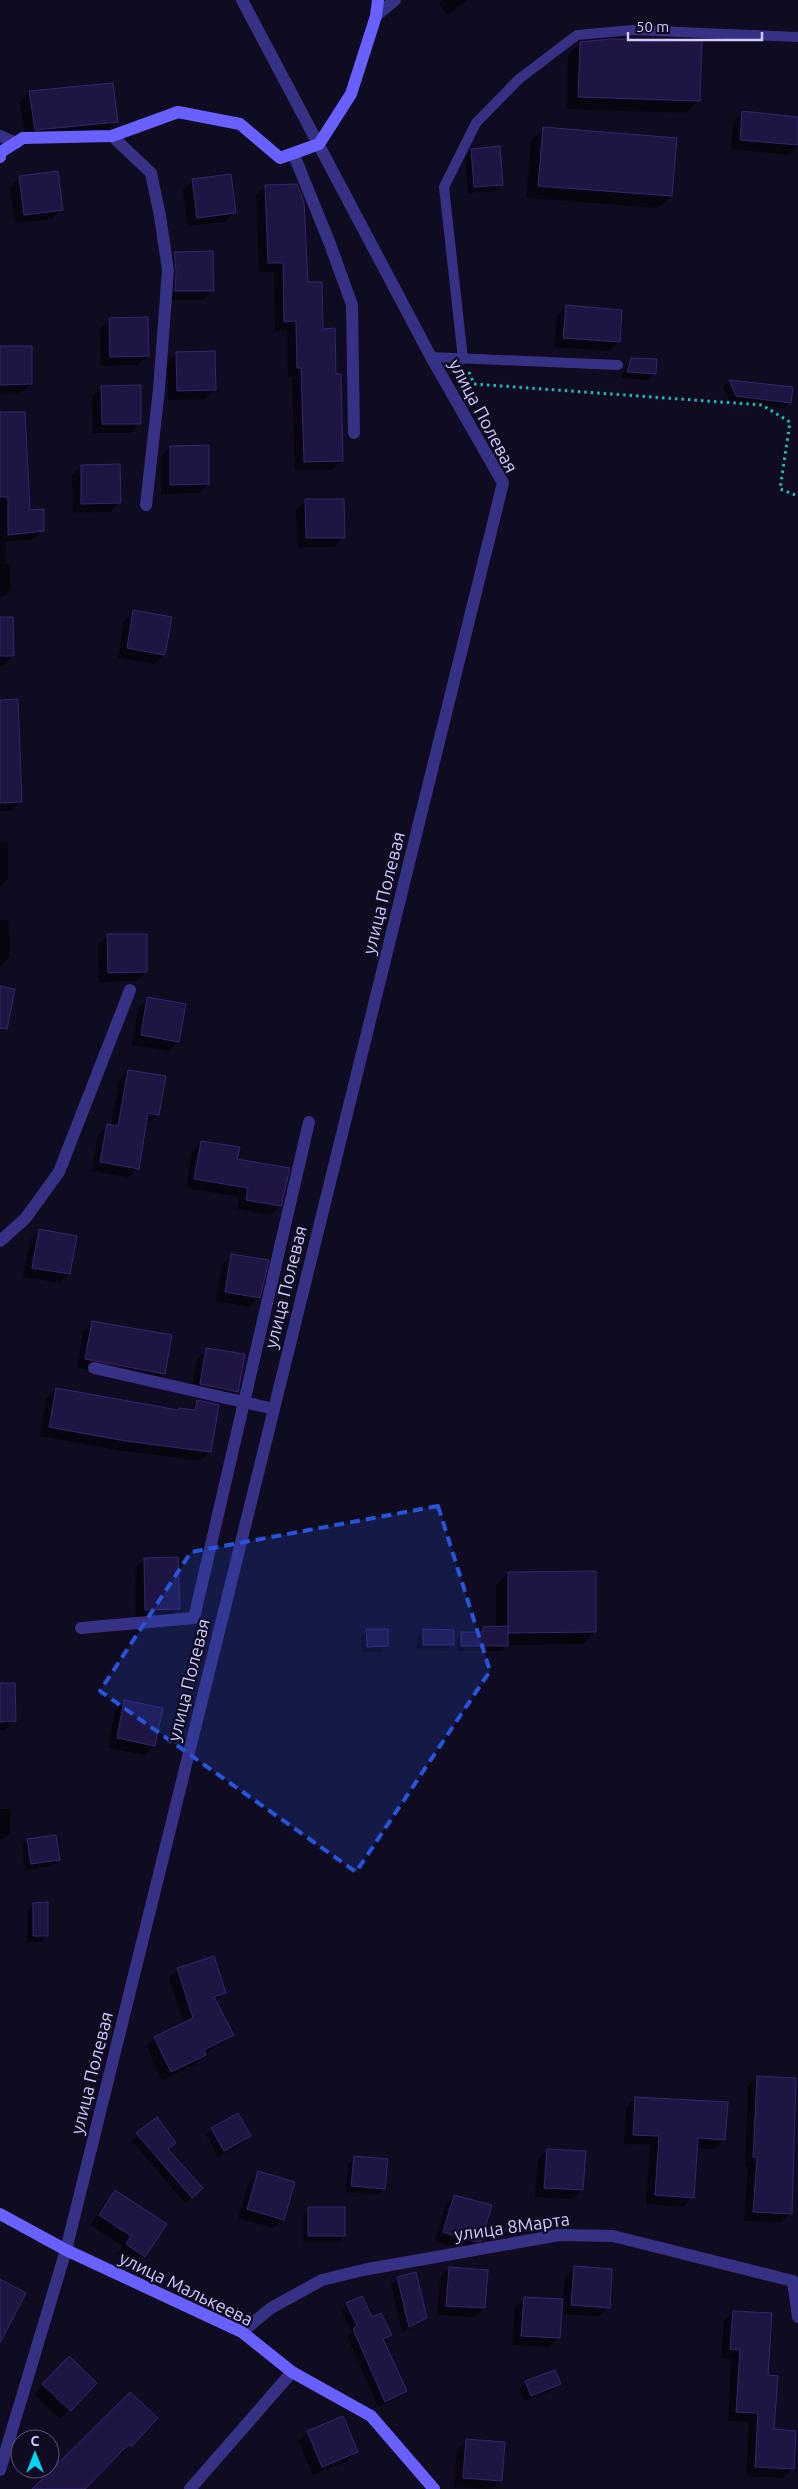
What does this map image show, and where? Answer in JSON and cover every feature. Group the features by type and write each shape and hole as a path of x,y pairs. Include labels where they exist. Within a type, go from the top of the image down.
{"street":[{"name":"улица Полевая","path":"0,2470 66,2250 503,484 431,357 242,0"},
{"path":"0,157 1,152 23,138 112,136 178,112 240,124 280,158 294,155 319,144 351,94 376,16 378,0"},
{"path":"376,16 394,0"},
{"path":"0,136 16,143"},
{"path":"112,136 151,173 168,270 159,389 146,505"},
{"path":"294,155 352,305 354,433"},
{"path":"0,1241 25,1219 58,1172 130,990"},
{"path":"82,1628 194,1618 309,1122"},
{"path":"94,1368 274,1410"},
{"name":"улица Малькеева","path":"0,2214 66,2250 242,2332 292,2372 371,2416 434,2489"},
{"name":"улица 8Марта","path":"242,2332 271,2308 322,2280 382,2267 559,2235 613,2236 795,2281 798,2317"},
{"path":"190,2489 292,2372"}],"lane":[{"path":"463,359 444,187 476,123 519,79 577,34 632,30 798,37"},
{"path":"431,357 618,365"}],"path":[{"path":"463,359 474,384 762,405 790,422 780,489 798,496"}],"highlighted area":[{"path":"438,1506 490,1671 356,1872 100,1691 191,1552"}],"building":[{"path":"610,39 702,41 700,101 578,97 580,42"},
{"path":"113,83 118,122 35,130 29,91"},
{"path":"742,111 798,117 798,145 740,140"},
{"path":"543,127 677,138 672,196 538,186"},
{"path":"500,146 503,185 474,187 471,149"},
{"path":"58,171 63,210 24,215 19,176"},
{"path":"231,174 236,213 197,218 192,179"},
{"path":"297,184 304,202 308,282 322,282 323,329 335,328 336,374 341,374 343,461 304,462 301,368 297,368 296,321 284,322 283,263 268,263 265,185"},
{"path":"213,251 214,291 175,291 176,270 174,252"},
{"path":"566,305 622,310 620,342 563,338"},
{"path":"148,317 149,356 110,357 109,318"},
{"path":"0,346 32,346 32,384 0,385"},
{"path":"215,351 216,390 177,391 176,352"},
{"path":"631,358 657,359 656,374 627,372"},
{"path":"729,380 793,387 791,403 736,396"},
{"path":"141,385 141,424 102,424 101,386"},
{"path":"0,412 25,412 30,510 44,509 44,531 8,535 8,497 0,497"},
{"path":"209,445 209,484 170,485 170,446"},
{"path":"120,464 121,503 81,504 81,465"},
{"path":"305,499 344,499 345,538 306,538"},
{"path":"133,610 172,617 165,655 127,648"},
{"path":"0,617 13,617 14,656 0,656"},
{"path":"18,699 22,802 0,803 0,700"},
{"path":"107,934 147,934 147,972 108,973"},
{"path":"0,986 15,989 7,1029 0,1028"},
{"path":"147,997 186,1004 179,1042 141,1035"},
{"path":"128,1070 166,1076 159,1115 148,1113 139,1169 100,1162 107,1124 118,1126"},
{"path":"201,1141 240,1147 237,1159 290,1168 281,1206 246,1200 248,1188 194,1179"},
{"path":"39,1229 77,1236 70,1274 32,1268"},
{"path":"231,1254 269,1260 260,1298 225,1292"},
{"path":"92,1321 172,1335 165,1374 85,1359"},
{"path":"206,1348 245,1354 238,1392 200,1384"},
{"path":"56,1388 178,1410 179,1408 195,1410 197,1400 219,1405 211,1452 126,1441 49,1427"},
{"path":"178,1557 180,1609 145,1610 144,1558"},
{"path":"596,1571 596,1632 508,1633 508,1572"},
{"path":"508,1626 508,1646 461,1646 461,1632 483,1632 483,1627"},
{"path":"366,1629 388,1629 388,1646 367,1647"},
{"path":"423,1629 454,1630 454,1645 423,1645"},
{"path":"0,1683 15,1683 16,1721 0,1722"},
{"path":"124,1700 163,1708 155,1746 117,1738"},
{"path":"56,1835 60,1860 31,1864 27,1839"},
{"path":"48,1902 48,1936 33,1936 33,1903"},
{"path":"214,1956 226,1993 214,1997 234,2035 204,2050 206,2055 171,2072 154,2037 193,2018 177,1968"},
{"path":"757,2076 796,2078 792,2214 753,2212 757,2158 753,2157"},
{"path":"635,2097 728,2102 725,2140 698,2138 694,2198 655,2195 659,2136 633,2135"},
{"path":"238,2113 251,2136 224,2151 211,2128"},
{"path":"157,2117 176,2143 168,2149 203,2188 192,2198 136,2133"},
{"path":"547,2149 586,2151 583,2190 544,2188"},
{"path":"354,2156 388,2159 385,2189 351,2186"},
{"path":"258,2171 295,2182 284,2220 247,2209"},
{"path":"115,2190 167,2224 145,2257 126,2244 131,2236 99,2215"},
{"path":"454,2195 492,2205 481,2241 476,2242 443,2232"},
{"path":"308,2207 345,2207 345,2236 308,2236"},
{"path":"574,2266 612,2269 610,2308 571,2305"},
{"path":"449,2267 488,2270 485,2308 446,2306"},
{"path":"416,2272 427,2318 409,2327 397,2277"},
{"path":"0,2279 26,2293 0,2343"},
{"path":"362,2296 372,2317 381,2313 392,2335 383,2339 407,2391 385,2402 353,2329 357,2325 346,2303"},
{"path":"524,2297 563,2299 560,2338 521,2336"},
{"path":"733,2311 772,2313 768,2375 778,2376 774,2429 796,2431 794,2469 755,2467 758,2413 736,2412 740,2350 730,2349"},
{"path":"69,2356 97,2383 71,2411 42,2384"},
{"path":"555,2370 561,2384 531,2396 525,2381"},
{"path":"130,2392 158,2418 131,2447 129,2444 85,2489 32,2489 42,2479 60,2479 60,2461"},
{"path":"343,2416 358,2452 322,2467 307,2431"},
{"path":"466,2439 505,2442 502,2481 463,2478"}]}
